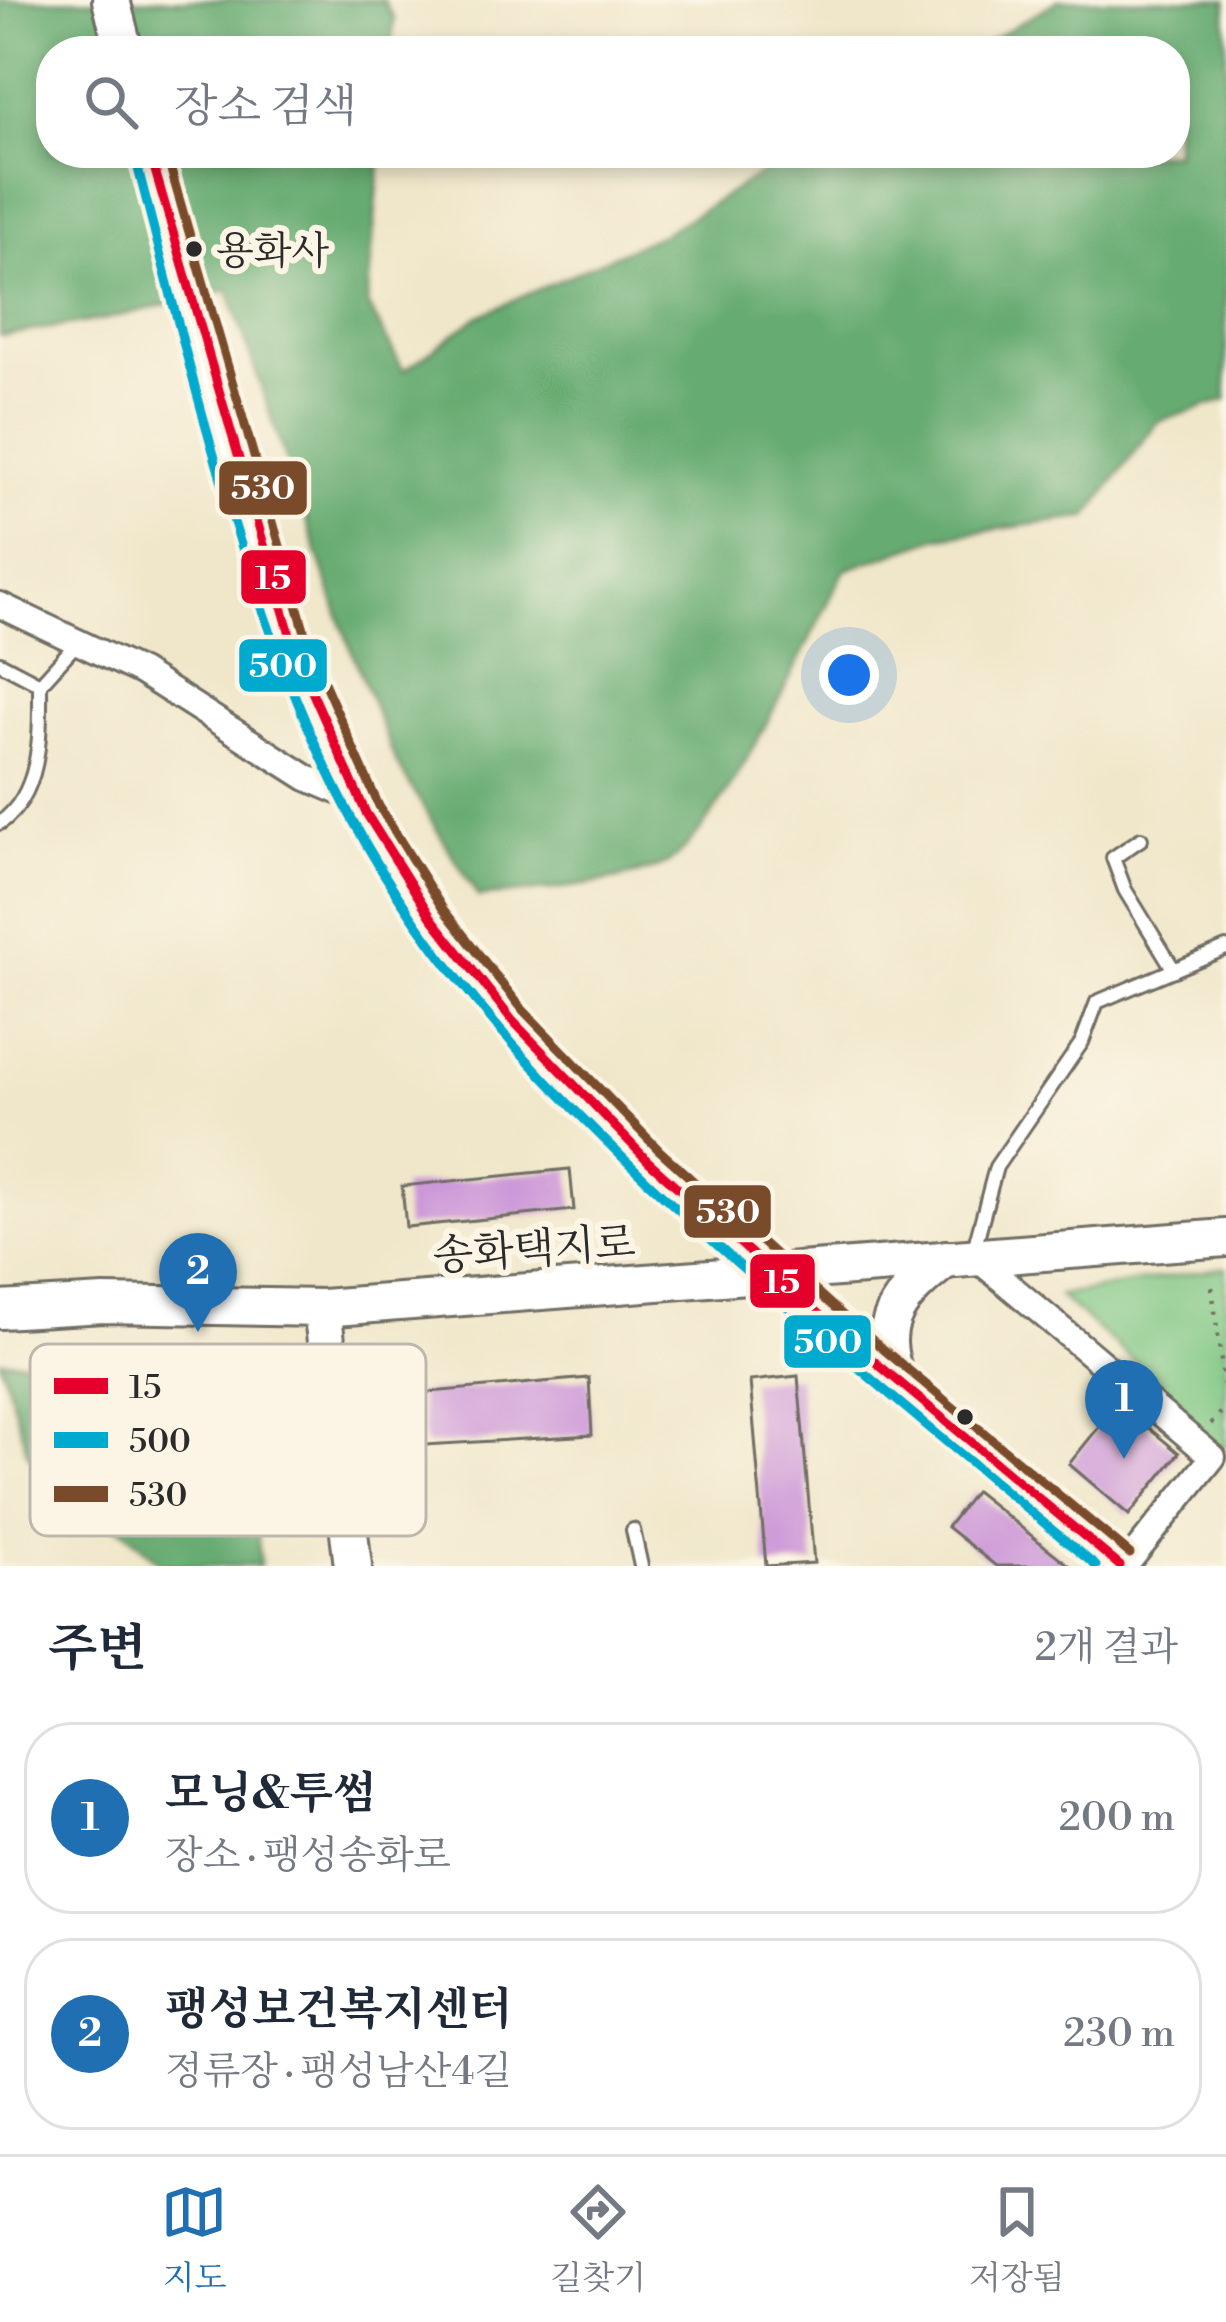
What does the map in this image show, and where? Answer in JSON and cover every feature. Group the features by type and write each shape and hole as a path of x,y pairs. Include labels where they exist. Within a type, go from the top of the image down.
{"street":[{"path":"111,0 120,36"},
{"path":"154,168 286,625 337,756 392,859 436,923 557,1076 774,1276 899,1384 1122,1566 1213,1456 959,1257 905,1290 896,1308 886,1358 899,1384"},
{"path":"0,605 141,672 307,778 363,802"},
{"name":"송화택지로","path":"0,1310 104,1304 322,1308 1226,1238"},
{"path":"322,1308 326,1344"},
{"path":"349,1536 353,1566"}],"lane":[{"path":"0,823 16,811 40,752 40,684 78,642"},
{"path":"0,664 40,684"},
{"path":"1141,838 1113,858 1125,890 1174,970"},
{"path":"959,1257 996,1167 1082,1042 1097,1002 1226,948"},
{"path":"633,1530 640,1566"}],"path":[{"path":"1212,1287 1226,1401"}],"green space":[{"path":"0,0 383,0 394,19 392,36 36,36 36,168 380,168 367,304 404,371 477,317 666,232 771,168 1190,168 1190,36 998,36 1059,0 1226,0 1226,400 1157,422 1087,517 939,537 845,570 721,801 676,857 638,874 478,897 396,762 345,634 228,290 106,319 0,336"},
{"path":"1226,1267 1226,1446 1214,1449 1163,1386 1059,1296"},
{"path":"0,1360 30,1361 28,1454"},
{"path":"130,1536 258,1536 260,1566 163,1566"}],"building":[{"path":"570,1169 574,1210 406,1227 402,1186"},
{"path":"798,1376 814,1563 766,1566 750,1381"},
{"path":"589,1378 592,1435 426,1445 426,1392"},
{"path":"1118,1403 1179,1453 1129,1515 1069,1464"},
{"path":"975,1491 1070,1566 996,1566 947,1527"}],"transit line":[{"name":"500","path":"138,168 201,409 253,581 315,744 389,883 476,1001 575,1111 736,1262 1096,1566"},
{"name":"15","path":"154,168 297,658 366,813 431,917 512,1020 648,1161 838,1331 1120,1566"},
{"name":"530","path":"170,168 311,653 379,806 443,909 523,1010 659,1150 847,1319 1130,1554"}],"place":[{"name":"용화사","path":"194,249"},
{"name":"팽성보건복지센터","path":"198,1332"},
{"name":"모닝&투썸","path":"1124,1459"}]}
